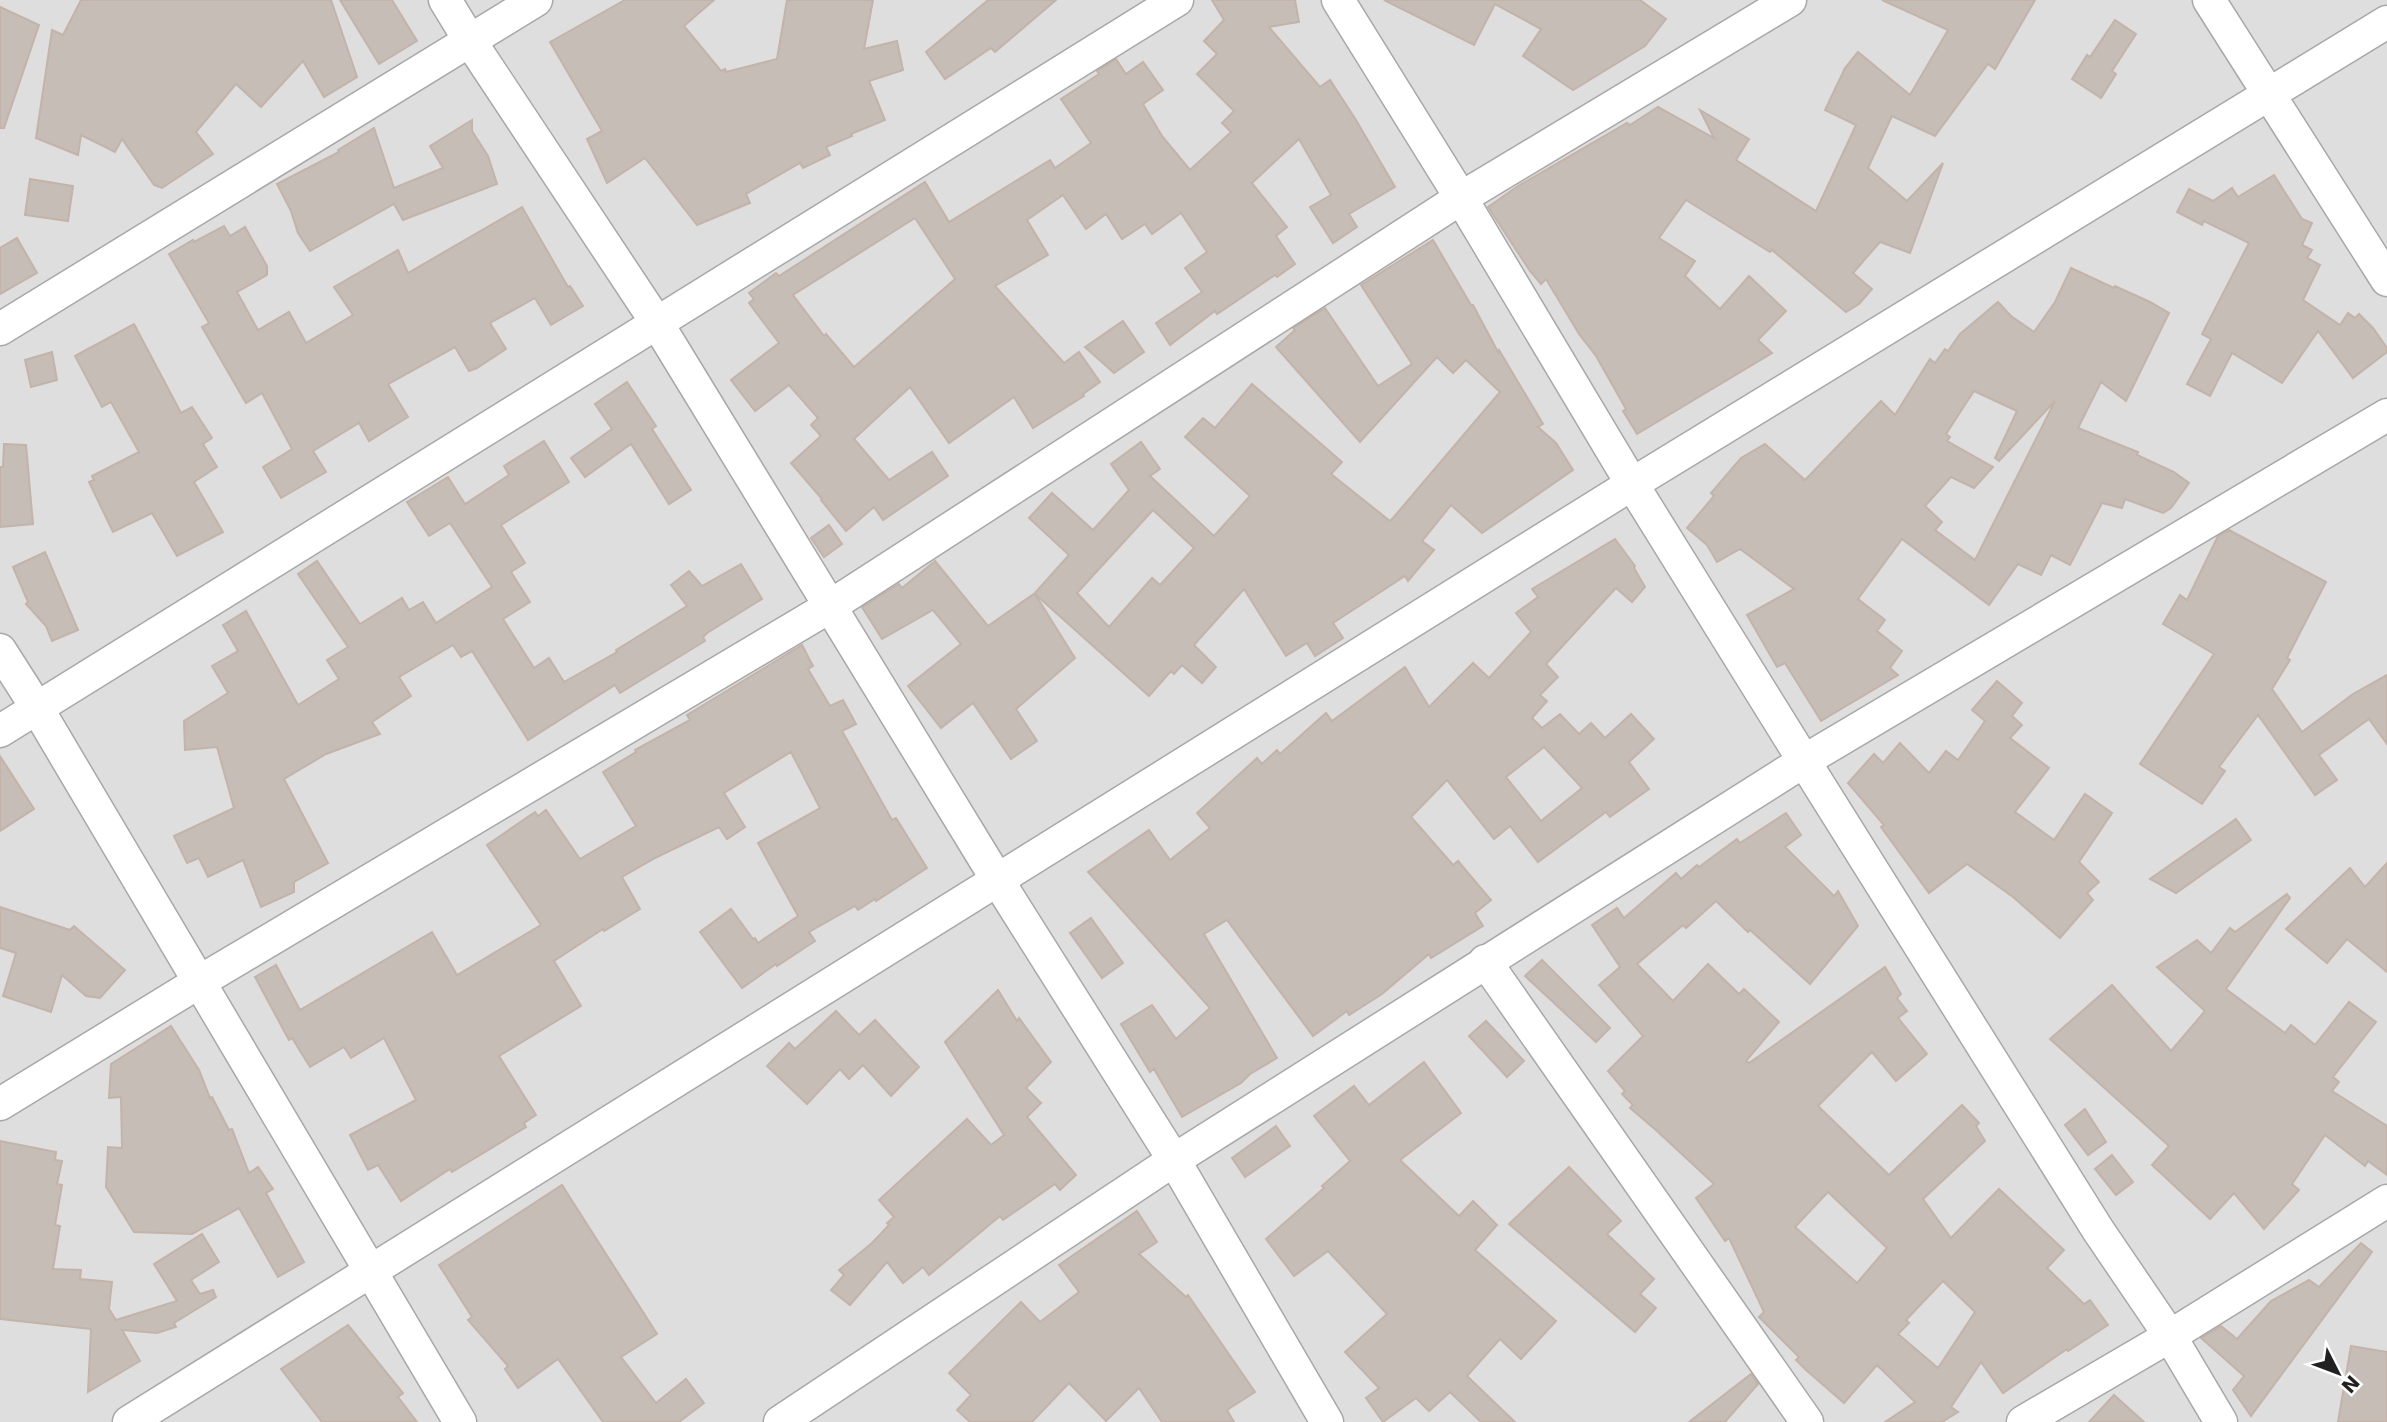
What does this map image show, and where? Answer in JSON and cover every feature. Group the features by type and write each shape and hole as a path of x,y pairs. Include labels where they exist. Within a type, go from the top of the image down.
{"street":[{"path":"445,0 657,323 998,881 1174,1160 1328,1422"},
{"path":"0,329 536,0"},
{"path":"0,731 1177,0"},
{"path":"1338,0 1804,761 2098,1230 2170,1336 2221,1422"},
{"path":"0,1104 199,982 829,607 1461,198 1790,0"},
{"path":"2209,0 2387,280"},
{"path":"129,1422 1632,484 2387,22"},
{"path":"780,1422 1174,1160 1804,761 2387,415"},
{"path":"0,650 460,1422"},
{"path":"1485,961 1807,1422"},
{"path":"2023,1422 2170,1336 2387,1201"}],"shaded area":[{"path":"0,0 2387,0 2387,1422 0,1422"}],"building":[{"path":"81,0 331,0 357,77 324,97 303,61 261,107 236,84 196,132 213,154 162,188 154,185 122,139 115,152 81,135 78,155 36,138 52,30 63,35"},
{"path":"340,0 392,0 417,41 379,64"},
{"path":"625,0 714,0 684,26 721,71 725,69 726,72 777,59 787,0 873,0 864,49 897,41 903,70 869,81 885,120 826,147 830,155 803,168 800,163 746,194 750,203 697,225 645,158 607,183 587,139 602,131 550,42"},
{"path":"988,0 1056,0 995,52 991,48 945,79 926,52"},
{"path":"1212,0 1295,0 1299,22 1269,27 1320,87 1330,80 1395,187 1349,214 1357,227 1333,243 1310,207 1331,195 1299,139 1252,183 1287,227 1276,236 1295,264 1217,314 1215,311 1170,345 1156,323 1202,292 1185,268 1207,252 1181,213 1152,234 1145,224 1122,239 1106,214 1086,229 1063,195 1027,220 1048,255 995,286 1064,363 1079,352 1100,382 1083,394 1084,396 1033,428 1014,397 949,443 910,387 854,439 889,480 932,452 948,476 883,520 874,507 846,531 791,463 821,436 811,425 818,418 789,385 755,411 731,380 779,343 749,303 754,299 749,293 776,273 779,276 925,182 949,222 1050,160 1055,168 1091,143 1061,99 1099,74 1097,71 1116,59 1126,74 1143,62 1163,90 1143,104 1162,136 1190,170 1231,132 1222,123 1234,111 1197,74 1217,54 1204,41 1224,20","holes":["915,218 955,279 854,367 826,334 824,336 793,295"]},
{"path":"1384,0 1640,0 1666,19 1645,46 1573,90 1523,56 1541,29 1495,4 1474,45"},
{"path":"1882,0 2035,0 1995,69 1988,64 1935,136 1892,116 1868,168 1907,201 1943,163 1910,253 1880,242 1853,273 1872,289 1859,304 1846,312 1772,250 1770,252 1686,200 1659,238 1695,261 1685,276 1720,309 1749,276 1786,311 1758,340 1772,353 1637,434 1596,356 1579,334 1546,279 1541,284 1530,271 1488,207 1518,186 1658,107 1714,138 1700,110 1749,139 1736,160 1816,211 1856,125 1825,110 1845,68 1858,52 1910,95 1948,30"},
{"path":"0,7 39,25 4,128 0,128"},
{"path":"2115,20 2136,34 2112,71 2116,74 2101,98 2072,79"},
{"path":"472,120 472,131 488,156 497,184 403,220 394,204 310,251 298,233 291,211 277,184 339,152 338,150 374,128 394,188 443,168 430,146"},
{"path":"2274,175 2302,219 2312,223 2302,245 2312,250 2307,258 2320,265 2303,300 2340,325 2348,313 2355,318 2359,314 2373,328 2387,352 2353,378 2318,331 2282,383 2232,353 2210,396 2187,384 2211,339 2202,334 2249,243 2204,221 2202,225 2177,212 2189,189 2213,201 2232,188 2238,197"},
{"path":"30,179 73,186 68,221 25,215"},
{"path":"522,207 568,287 570,286 583,306 551,325 535,298 490,323 506,349 477,368 469,371 455,347 388,384 408,417 369,441 359,423 313,451 326,472 281,498 263,467 292,449 262,393 246,403 202,327 209,323 169,254 224,226 230,236 245,227 267,266 267,275 237,292 258,330 289,312 306,343 353,315 334,287 398,250 408,273"},
{"path":"17,238 37,273 0,294 0,248"},
{"path":"1433,240 1543,424 1538,427 1556,443 1573,470 1482,533 1451,505 1422,541 1434,550 1408,581 1405,576 1333,623 1343,638 1315,656 1307,643 1286,656 1244,589 1194,645 1216,667 1202,683 1182,665 1174,674 1171,671 1149,696 1035,594 1075,658 1016,709 1037,741 1011,759 973,703 941,728 908,686 961,644 933,610 882,639 862,607 899,584 902,588 935,561 988,626 1035,593 1069,555 1029,518 1052,493 1093,530 1129,490 1111,464 1141,442 1160,469 1150,476 1214,536 1250,496 1185,437 1203,418 1215,428 1252,384 1342,462 1331,474 1390,521 1393,518 1500,392 1466,360 1453,373 1437,357 1360,442 1276,347 1295,330 1293,328 1325,308 1378,386 1412,364 1361,285","holes":["1153,510 1194,548 1160,585 1152,578 1109,627 1077,593"]},
{"path":"2071,268 2169,313 2126,401 2101,382 2078,428 2138,452 2137,455 2174,472 2189,483 2171,508 2163,513 2125,499 2122,508 2102,503 2070,565 2051,555 2041,575 2018,564 1989,605 1902,539 1858,599 1885,620 1877,631 1902,651 1890,668 1898,675 1821,721 1785,663 1777,667 1747,615 1794,589 1740,549 1717,562 1707,545 1687,528 1714,496 1711,493 1741,458 1765,444 1805,480 1881,401 1895,415 1930,359 1935,363 1960,334 1998,302 2011,316 2034,332 2055,302","holes":["1974,391 2017,411 1995,458 1999,461 2055,401 1975,560 1935,530 1942,522 1925,506 1951,477 1974,488 1993,467 1947,441 1950,437 1946,434"]},
{"path":"1123,321 1144,352 1114,373 1085,347"},
{"path":"134,324 181,413 192,407 212,438 203,444 217,467 194,482 223,532 177,556 152,513 113,532 89,482 94,480 92,476 139,452 111,402 102,407 75,356"},
{"path":"52,352 57,380 31,387 25,360"},
{"path":"627,382 656,426 652,429 691,490 669,504 631,444 585,477 571,458 612,429 595,404"},
{"path":"544,441 569,482 501,525 525,563 511,572 530,602 503,619 534,668 549,658 564,682 617,652 616,650 687,606 671,585 689,571 702,586 741,564 762,599 707,633 703,637 705,641 620,693 615,685 528,740 472,651 461,657 453,645 399,677 411,696 372,722 380,734 326,754 284,779 328,863 294,882 294,892 261,907 243,860 208,877 199,858 187,863 174,836 234,808 217,747 185,750 184,721 228,693 212,666 238,651 223,625 246,611 298,705 339,679 327,660 348,647 298,574 317,561 360,624 402,598 409,610 423,602 436,623 492,587 450,523 429,536 407,502 448,477 465,504 509,475 504,466"},
{"path":"4,444 26,445 33,524 0,527 0,467 3,467"},
{"path":"829,525 842,544 824,557 811,538"},
{"path":"2229,530 2326,582 2287,658 2290,660 2272,689 2302,732 2353,694 2387,675 2387,744 2369,719 2319,755 2337,780 2315,795 2258,715 2219,767 2225,771 2202,804 2140,764 2214,654 2163,624 2180,595 2187,600 2218,536"},
{"path":"1615,539 1635,566 1645,587 1632,602 1616,588 1546,664 1558,677 1540,695 1547,701 1532,718 1542,728 1560,714 1579,734 1591,723 1605,738 1631,714 1654,739 1629,762 1649,789 1610,817 1606,812 1538,862 1510,826 1494,839 1447,780 1411,817 1453,865 1458,861 1491,900 1475,913 1483,926 1431,958 1429,954 1382,994 1349,1015 1347,1011 1313,1036 1227,920 1204,934 1277,1058 1250,1074 1241,1083 1182,1117 1154,1069 1150,1072 1121,1024 1152,1005 1176,1039 1210,1008 1088,872 1149,830 1170,860 1210,828 1197,813 1257,758 1262,764 1277,750 1280,754 1326,713 1332,721 1405,667 1429,707 1473,663 1489,678 1531,632 1516,613 1538,597 1532,589","holes":["1544,747 1582,788 1541,821 1506,777"]},
{"path":"45,552 78,630 52,641 46,626 26,604 28,602 13,567"},
{"path":"802,645 813,666 808,669 830,706 843,700 856,724 842,731 892,820 896,818 927,868 876,901 875,899 858,910 855,906 809,932 815,941 742,988 700,932 731,909 758,943 798,916 758,843 820,808 791,752 724,793 745,827 727,839 719,827 622,877 640,909 554,961 581,1006 499,1056 536,1115 524,1123 526,1127 452,1172 450,1169 401,1201 378,1165 368,1170 350,1135 416,1100 384,1038 351,1058 344,1047 310,1067 292,1038 289,1040 255,977 276,965 300,1010 432,932 457,975 541,925 487,845 535,812 538,816 546,810 580,859 636,826 603,772 636,752 635,750 690,720 687,715"},
{"path":"1997,681 2022,703 2012,716 2022,725 2010,738 2049,768 2015,812 2054,840 2085,794 2112,813 2079,862 2099,882 2087,893 2093,900 2060,938 2013,897 1967,864 1929,893 1881,827 1884,825 1848,783 1874,754 1883,763 1900,743 1929,773 1946,751 1958,760 1985,721 1972,710"},
{"path":"0,756 34,809 0,831"},
{"path":"1786,813 1801,835 1785,847 1834,896 1838,891 1858,926 1810,984 1716,901 1686,928 1683,925 1637,964 1673,1001 1708,964 1739,994 1744,989 1779,1022 1746,1061 1749,1063 1885,967 1901,994 1897,998 1907,1011 1898,1018 1927,1054 1896,1081 1872,1052 1818,1106 1889,1175 1962,1105 1979,1123 1976,1126 1985,1141 1923,1199 1951,1238 1999,1189 2064,1250 2047,1268 2084,1304 2090,1300 2108,1325 2068,1351 2067,1349 2003,1393 1981,1362 1951,1407 1958,1412 1942,1422 1885,1422 1915,1402 1877,1365 1844,1403 1796,1360 1799,1357 1759,1317 1764,1312 1729,1238 1725,1241 1696,1198 1714,1184 1630,1108 1633,1105 1622,1094 1625,1091 1608,1071 1643,1036 1599,985 1620,967 1592,925 1617,908 1624,918 1676,873 1681,879 1737,839 1740,843","holes":["1828,1192 1887,1248 1857,1283 1795,1227","1943,1281 1975,1312 1938,1368 1898,1334 1909,1323 1906,1320"]},
{"path":"2236,819 2251,840 2176,893 2150,879"},
{"path":"2387,863 2387,972 2347,939 2327,963 2286,929 2350,868 2365,887"},
{"path":"2287,894 2290,898 2226,989 2285,1033 2291,1025 2315,1045 2349,1002 2376,1022 2333,1077 2339,1082 2332,1091 2387,1126 2387,1175 2368,1161 2365,1166 2325,1135 2292,1184 2299,1190 2264,1229 2234,1193 2210,1219 2152,1165 2169,1146 2050,1039 2112,985 2171,1051 2205,1011 2157,967 2197,940 2211,953 2230,928 2235,932"},
{"path":"0,907 70,930 74,926 125,970 100,998 86,996 62,975 51,1012 3,996 16,953 0,948"},
{"path":"1091,918 1123,963 1102,978 1070,933"},
{"path":"1542,960 1610,1028 1596,1042 1525,976"},
{"path":"998,990 1017,1021 1019,1018 1051,1062 1026,1088 1041,1103 1027,1117 1076,1175 1060,1190 1055,1184 1003,1220 1000,1216 929,1275 923,1267 903,1283 887,1262 850,1305 831,1290 844,1275 839,1270 872,1243 894,1217 879,1200 967,1119 991,1145 1004,1135 945,1042"},
{"path":"836,1011 859,1035 875,1020 919,1067 891,1096 863,1065 849,1079 840,1069 807,1104 767,1066 789,1043 795,1049"},
{"path":"1486,1021 1524,1061 1507,1077 1469,1036"},
{"path":"171,1026 199,1070 210,1098 212,1097 229,1130 232,1129 249,1173 258,1167 273,1189 266,1193 304,1262 278,1277 239,1208 192,1234 134,1232 106,1187 108,1147 122,1148 121,1097 109,1098 111,1064"},
{"path":"1424,1062 1461,1113 1400,1160 1459,1216 1473,1201 1497,1225 1475,1250 1556,1321 1521,1359 1500,1339 1467,1376 1515,1422 1481,1422 1450,1392 1429,1411 1416,1398 1383,1422 1366,1398 1379,1388 1345,1352 1387,1314 1328,1251 1294,1276 1266,1239 1350,1161 1314,1116 1354,1086 1369,1105"},
{"path":"2085,1109 2106,1142 2088,1155 2065,1125"},
{"path":"1276,1126 1290,1146 1245,1177 1232,1158"},
{"path":"0,1141 56,1152 55,1160 62,1161 57,1184 62,1185 55,1225 60,1226 53,1269 81,1270 80,1279 112,1282 109,1309 116,1320 177,1301 154,1264 202,1234 219,1262 191,1280 200,1294 213,1290 216,1297 174,1323 176,1327 157,1333 122,1330 140,1361 88,1392 91,1329 0,1319"},
{"path":"2112,1155 2133,1182 2116,1195 2095,1169"},
{"path":"1569,1167 1621,1221 1607,1234 1654,1279 1640,1294 1656,1308 1635,1332 1509,1224"},
{"path":"562,1185 657,1334 621,1357 656,1403 686,1379 704,1403 679,1422 603,1422 558,1359 518,1388 505,1369 508,1366 468,1320 472,1317 439,1265"},
{"path":"1137,1211 1157,1242 1139,1254 1186,1297 1188,1295 1255,1392 1227,1410 1234,1422 1162,1422 1139,1388 1106,1421 1069,1383 1032,1422 970,1422 957,1410 971,1395 949,1373 1021,1302 1040,1322 1079,1292 1059,1265"},
{"path":"2361,1243 2372,1252 2251,1416 2233,1390 2244,1376 2201,1338 2221,1326 2237,1339 2271,1301 2309,1280 2319,1287"},
{"path":"348,1325 403,1393 398,1397 417,1422 322,1422 281,1369"},
{"path":"2351,1346 2387,1352 2387,1422 2338,1422"},
{"path":"1751,1374 1758,1384 1725,1422 1689,1422"},
{"path":"2114,1395 2144,1422 2089,1422"}]}
